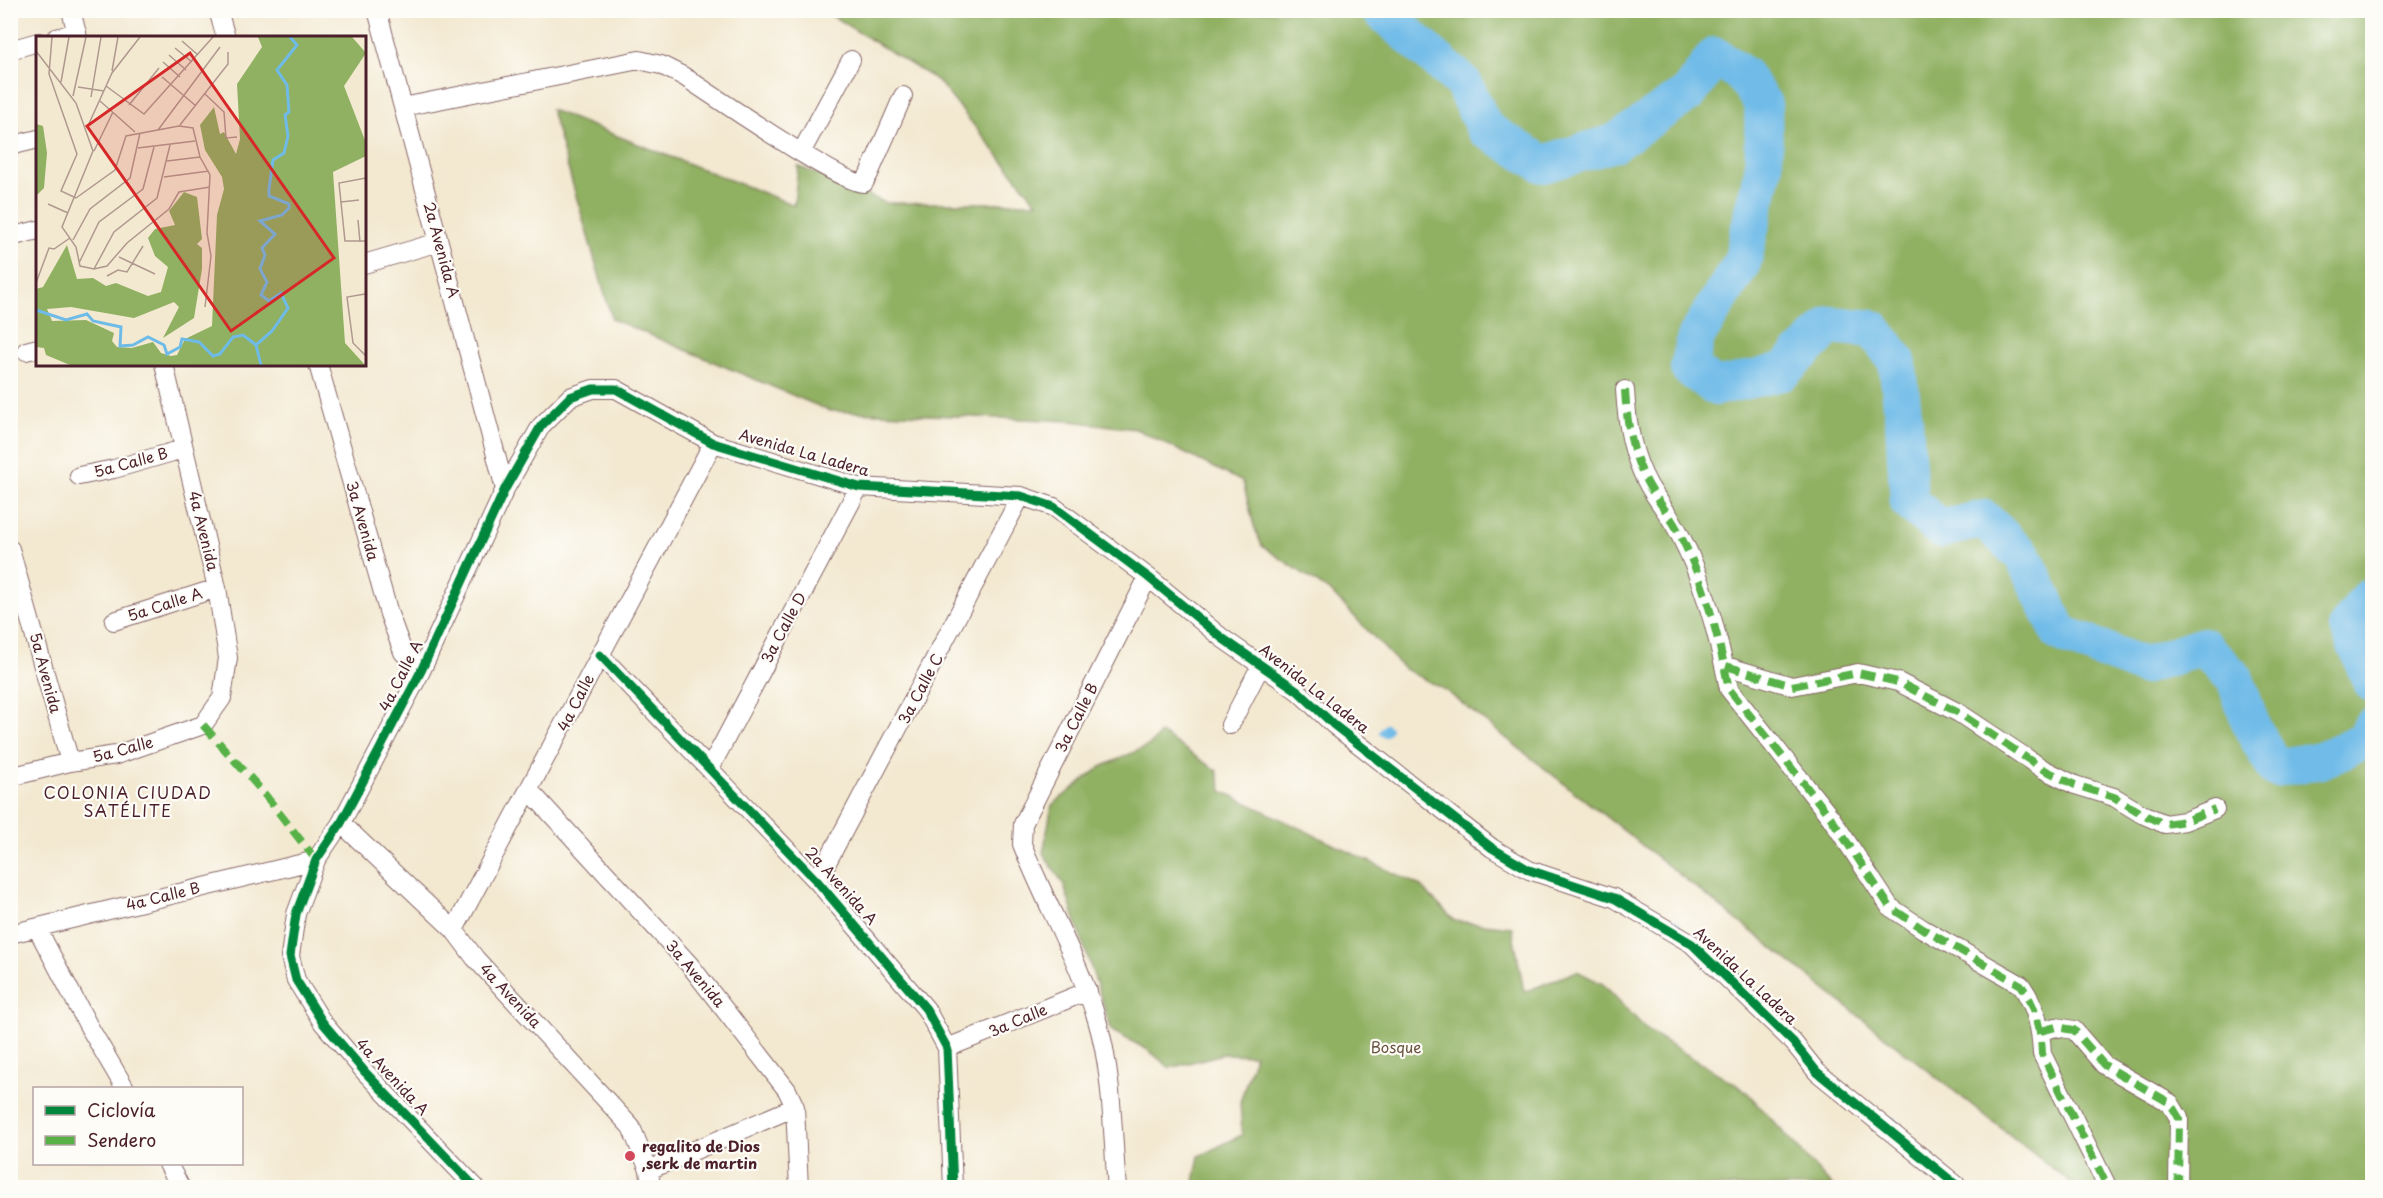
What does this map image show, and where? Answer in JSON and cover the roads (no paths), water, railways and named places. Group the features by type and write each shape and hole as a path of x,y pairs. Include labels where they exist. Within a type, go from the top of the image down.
{"street":[{"path":"71,10 77,35"},
{"path":"218,10 225,36"},
{"name":"2a Avenida A","path":"377,10 505,489"},
{"path":"10,50 36,43"},
{"path":"403,106 639,60 661,66 683,76 829,170 857,184 864,183 903,96"},
{"path":"802,152 851,60"},
{"path":"10,146 36,140"},
{"path":"10,237 36,230"},
{"path":"366,263 439,242"},
{"name":"4a Avenida","path":"164,366 217,588 228,658 222,698"},
{"name":"3a Avenida","path":"319,366 389,614 403,652 421,672"},
{"name":"Avenida La Ladera","path":"570,397 593,389 616,389 714,443 859,487 1021,496 1054,507 1148,577 1222,638 1298,691 1334,724 1492,848 1529,870 1614,898 1692,944 1793,1042 1817,1072 1960,1188"},
{"path":"1625,390 1628,435 1648,484 1681,536 1726,666 1729,689 1831,818 1890,907 1923,929 2021,985 2030,998 2041,1031 2042,1054 2108,1188"},
{"name":"4a Calle A","path":"296,980 290,956 297,914 316,860 341,823 421,672 505,489 540,426 570,397"},
{"name":"4a Calle","path":"454,930 714,443"},
{"name":"5a Calle B","path":"79,476 114,470 183,449"},
{"name":"3a Calle D","path":"710,768 859,487"},
{"name":"3a Calle C","path":"817,881 1021,496"},
{"name":"5a Avenida","path":"10,549 70,762"},
{"name":"3a Calle B","path":"1088,992 1022,844 1023,824 1148,577"},
{"name":"5a Calle A","path":"114,621 217,588"},
{"name":"2a Avenida A","path":"600,655 817,881 926,1009 947,1047 953,1188"},
{"path":"1230,725 1261,665"},
{"path":"1726,666 1792,686 1858,673 1898,682 1959,713 2043,769 2075,785 2114,797 2165,824 2185,821 2216,809"},
{"name":"5a Calle","path":"10,777 70,762 116,755 203,725 222,698"},
{"name":"3a Avenida","path":"530,791 689,964 787,1090 795,1107 799,1188"},
{"name":"4a Avenida","path":"341,823 454,930 475,958 631,1127 650,1179"},
{"name":"4a Calle B","path":"10,934 316,860"},
{"path":"37,928 124,1087"},
{"name":"4a Avenida A","path":"296,980 323,1023 365,1072 476,1188"},
{"path":"1088,992 1098,1023 1108,1080 1117,1188"},
{"name":"3a Calle","path":"947,1047 1088,992"},
{"path":"2041,1031 2056,1027 2074,1030 2104,1065 2170,1103 2179,1118 2178,1188"},
{"path":"650,1179 795,1107"},
{"path":"169,1165 181,1188"}],"waterway":[{"path":"1380,10 1463,83 1485,129 1543,164 1614,143 1689,93 1715,56 1743,75 1763,104 1764,166 1742,263 1696,337 1689,368 1716,387 1782,372 1831,325 1873,329 1897,361 1904,422 1909,502 1941,529 1984,519 2023,556 2060,633 2143,666 2203,646 2235,679 2252,727 2275,768 2321,760 2365,740 2372,726"},
{"path":"2372,599 2367,599 2348,626 2372,683"},
{"path":"1386,727 1389,729 1385,734 1382,732 1386,727"},
{"path":"1673,922 1677,924 1675,926 1673,922"},
{"path":"1892,1121 1896,1124 1892,1128 1888,1125 1892,1121"}],"place":[{"name":"regalito de Dios ,serk de martin","path":"630,1156"}],"district":[{"name":"COLONIA CIUDAD SATÉLITE","path":"128,802"}],"park label":[{"name":"Bosque","path":"1396,1048"}]}
